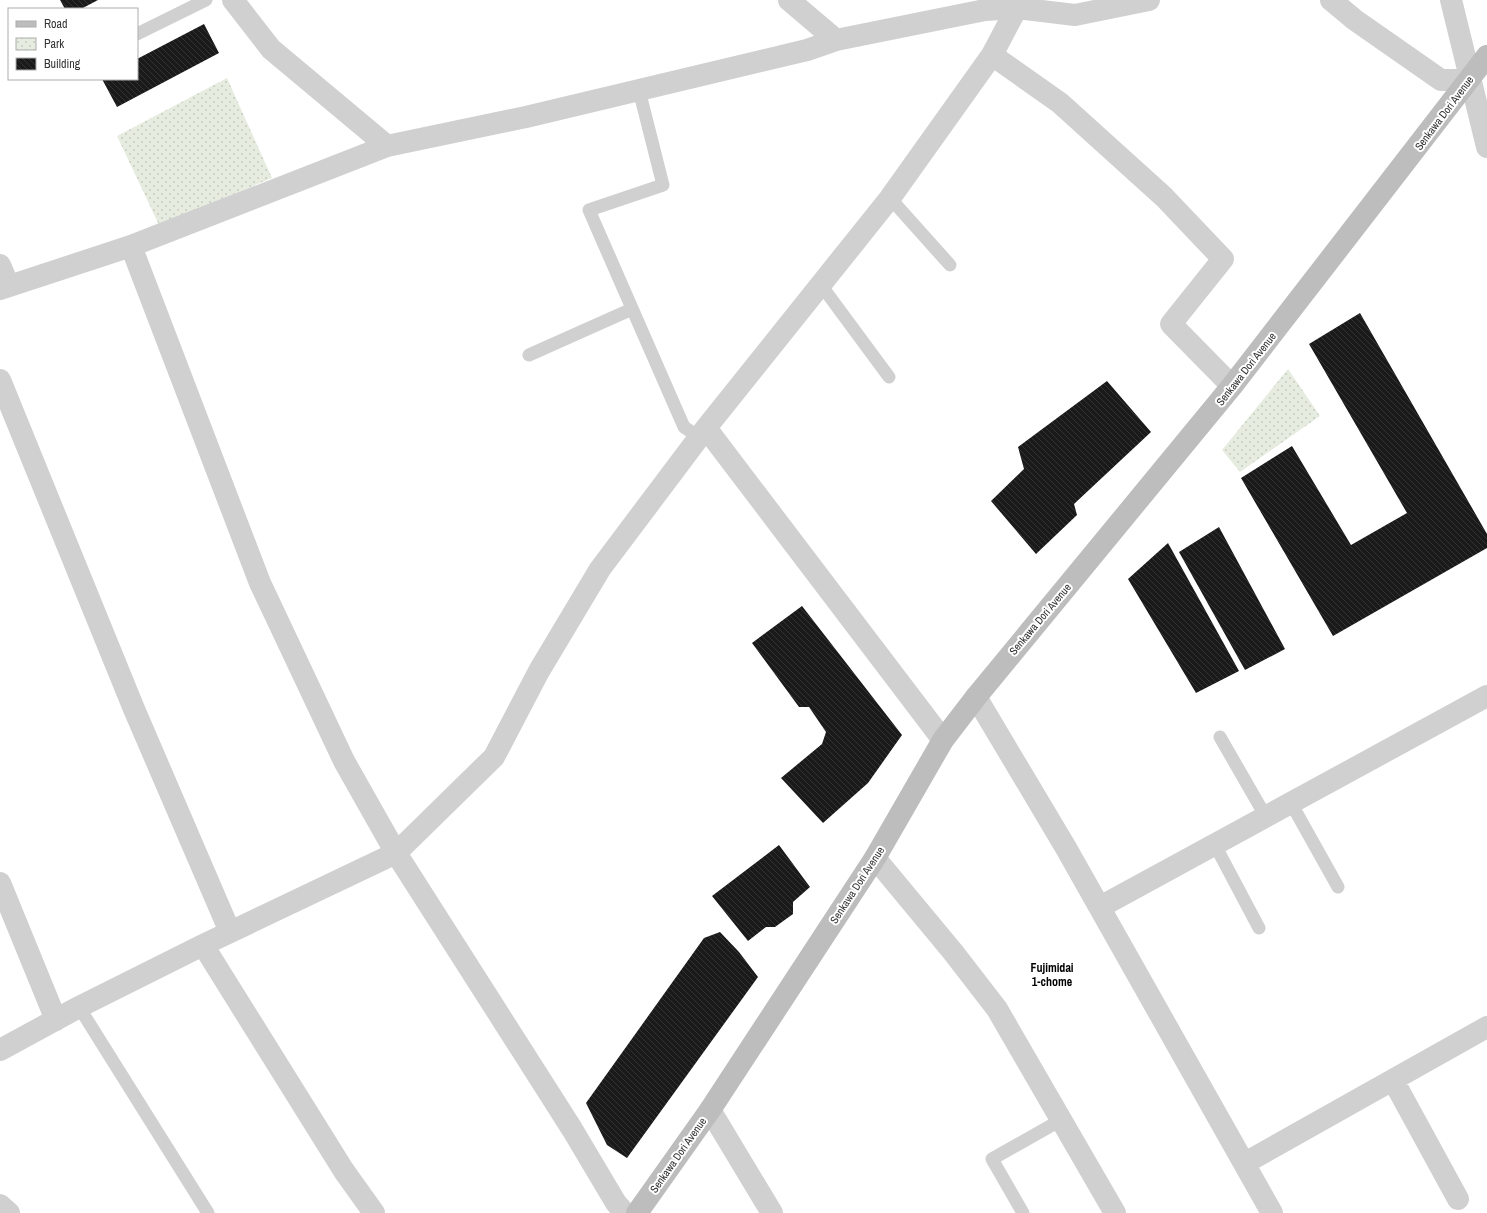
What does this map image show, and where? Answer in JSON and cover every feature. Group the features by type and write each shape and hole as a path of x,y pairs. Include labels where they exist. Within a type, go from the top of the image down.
{"main road":[{"name":"Senkawa Dori Avenue","path":"637,1213 710,1110 875,858 943,740 976,697 1232,386 1470,80 1487,56"}],"street":[{"path":"233,0 271,49 387,146"},
{"path":"789,0 836,40"},
{"path":"0,265 5,288 131,246 387,146 526,117 807,50 836,40 1019,4 1075,15 1149,0"},
{"path":"1332,0 1355,20 1441,80 1470,80"},
{"path":"1451,0 1487,147"},
{"path":"0,1050 79,1007 203,945 396,853 494,757 539,672 600,569 703,433 890,198 992,55 1019,4"},
{"path":"992,55 1060,103 1164,197 1222,259 1171,324 1232,386"},
{"path":"131,246 260,583 344,761 396,853 572,1128 616,1203 625,1213"},
{"path":"0,380 134,709 230,932"},
{"path":"703,433 943,740"},
{"path":"1100,907 1487,696"},
{"path":"976,697 1100,907 1272,1213"},
{"path":"875,858 953,952 997,1009 1115,1213"},
{"path":"0,883 56,1020"},
{"path":"203,945 344,1171 374,1213"},
{"path":"1245,1163 1487,1027"},
{"path":"1393,1080 1458,1199"},
{"path":"710,1110 772,1213"},
{"path":"0,1205 9,1213"}],"lane":[{"path":"138,34 206,0"},
{"path":"639,90 663,185 589,210 684,426 703,433"},
{"path":"890,198 950,265"},
{"path":"820,285 889,378"},
{"path":"529,355 632,309"},
{"path":"1220,737 1266,817"},
{"path":"1291,803 1338,887"},
{"path":"1215,845 1259,928"},
{"path":"79,1007 208,1213"},
{"path":"1023,1213 992,1159 1061,1120"}],"green space":[{"path":"227,78 272,178 159,225 117,136"},
{"path":"1288,369 1320,416 1240,472 1222,450"}],"building":[{"path":"60,0 98,0 83,8 64,8"},
{"path":"204,24 219,53 117,107 103,80 138,80 138,58"},
{"path":"1360,313 1487,534 1487,548 1333,636 1241,478 1292,446 1351,545 1407,513 1309,344"},
{"path":"1107,381 1151,432 1074,504 1077,515 1036,554 991,501 1024,469 1018,447"},
{"path":"1219,527 1285,649 1245,670 1179,552"},
{"path":"1168,543 1239,671 1196,693 1128,579"},
{"path":"802,606 902,735 868,783 823,823 781,778 822,744 826,732 809,707 799,707 752,643"},
{"path":"779,845 810,887 793,902 793,914 775,927 766,927 748,941 712,896"},
{"path":"720,932 739,952 758,977 627,1158 607,1145 586,1103 704,938"}],"district":[{"name":"Fujimidai 1-chome","path":"1052,975"}]}
